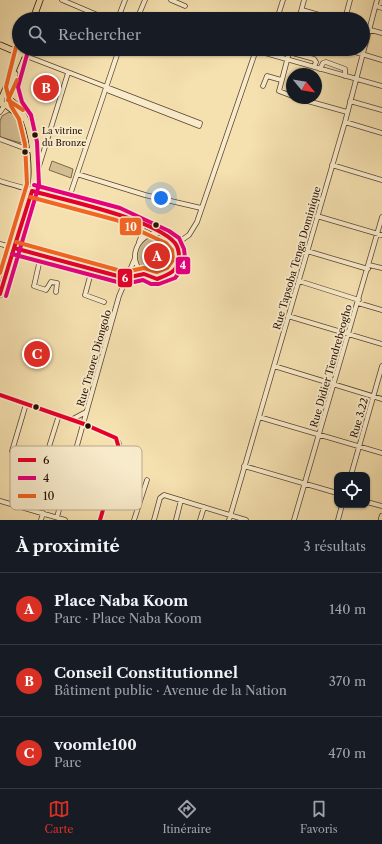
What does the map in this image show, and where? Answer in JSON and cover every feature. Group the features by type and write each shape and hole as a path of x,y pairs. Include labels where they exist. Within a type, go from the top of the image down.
{"highway":[{"path":"36,12 40,0"},
{"path":"0,45 12,49"},
{"path":"3,101 20,56"},
{"path":"3,101 12,87 17,64"},
{"path":"0,294 33,185 32,151 26,121 16,104 12,87"},
{"path":"3,101 16,104"},
{"path":"3,101 26,121"}],"main road":[{"path":"381,520 382,516"}],"street":[{"path":"62,0 90,12"},
{"path":"120,12 125,0"},
{"path":"140,12 145,0"},
{"path":"171,0 185,6"},
{"path":"279,12 283,0"},
{"path":"304,0 302,10 309,12"},
{"path":"347,12 350,0"},
{"name":"Rue Tapsoba Tenga Dominique","path":"370,26 377,0"},
{"path":"376,6 382,8"},
{"path":"370,29 382,33"},
{"path":"31,56 68,73 200,123 199,126 114,94 106,88"},
{"path":"68,201 117,56"},
{"path":"176,244 194,229 251,56"},
{"path":"280,56 320,68 323,63 326,62 345,69 345,76"},
{"path":"286,94 280,93 279,89 288,56"},
{"path":"305,56 314,59 316,62 314,67"},
{"name":"Rue Tapsoba Tenga Dominique","path":"230,518 345,122 362,56"},
{"path":"369,56 382,60"},
{"path":"322,69 382,86"},
{"path":"33,185 68,73"},
{"path":"262,86 267,76 281,80"},
{"path":"0,112 3,101"},
{"path":"350,101 382,110"},
{"path":"318,104 347,112"},
{"path":"345,122 382,134"},
{"path":"0,139 32,151"},
{"path":"332,165 382,180"},
{"path":"77,174 145,195 202,208"},
{"path":"0,181 118,214 132,219 159,233 148,235 139,242"},
{"path":"317,216 380,234"},
{"name":"Rue Didier Tiendrebeogho","path":"294,520 368,267 380,234 382,217"},
{"name":"Rue Traore Diongolo","path":"78,446 86,412 125,278 134,258 135,250 143,230 143,226 138,222"},
{"path":"0,244 125,278 144,274 138,268 134,258"},
{"path":"307,251 368,267 382,268"},
{"path":"41,255 34,286 46,290 51,282 57,283 56,292"},
{"path":"92,269 85,295 104,302"},
{"path":"299,280 382,310"},
{"path":"288,316 382,344"},
{"path":"274,366 382,398"},
{"name":"Rue 3.22","path":"352,472 382,366"},
{"path":"0,395 113,435 118,441 119,446"},
{"path":"15,446 26,404"},
{"path":"71,420 86,412"},
{"path":"49,446 59,415"},
{"path":"259,417 382,453"},
{"path":"244,466 334,492"},
{"path":"142,495 147,480"},
{"path":"155,520 160,498 164,495 204,507 230,518 246,520"},
{"path":"176,520 181,500"},
{"path":"0,501 10,504"},
{"path":"370,503 382,506"},
{"path":"200,520 204,507"},
{"path":"338,520 341,508"},
{"path":"30,510 65,520"},
{"name":"Rue Traore Diongolo","path":"57,517 59,510"},
{"path":"100,520 103,510"},
{"path":"134,520 137,510"},
{"path":"41,520 43,514"}],"shaded area":[{"path":"9,112 17,116 21,122 25,138 21,143 0,137 0,121 2,116"},
{"path":"52,161 73,169 71,178 49,170"},
{"path":"157,235 172,241 178,256 172,271 157,277 142,271 136,256 142,241"}],"tunnel":[{"path":"144,274 155,278 165,277 173,272 178,264 179,254 177,245 171,238 159,233"}],"transit line":[{"name":"10","path":"0,273 27,184 25,144 19,119 11,106 6,87 14,56"},
{"name":"4","path":"6,296 39,185 37,142 31,115 22,102 18,87 27,56"},
{"name":"10","path":"17,80 8,100 23,110"},
{"name":"4","path":"12,254 125,284 143,280 151,284 159,284 175,278 182,269 185,258 184,249 179,238 169,231 120,208 34,185"},
{"name":"6","path":"32,191 108,211 148,226 164,234 175,243 178,248 179,262 172,272 157,279 144,274 125,278 14,248 32,191"},
{"name":"10","path":"16,242 125,272 144,268 157,272 167,268 173,260 172,250 166,243 116,220 30,197"},
{"name":"6","path":"0,294 14,248"},
{"name":"6","path":"0,395 84,424 116,438 118,446"},
{"name":"6","path":"100,520 103,510"}],"place":[{"name":"Conseil Constitutionnel","path":"46,88"},
{"name":"La vitrine du Bronze","path":"35,135"},
{"name":"Place Naba Koom","path":"157,256"},
{"name":"voomle100","path":"37,354"}]}
